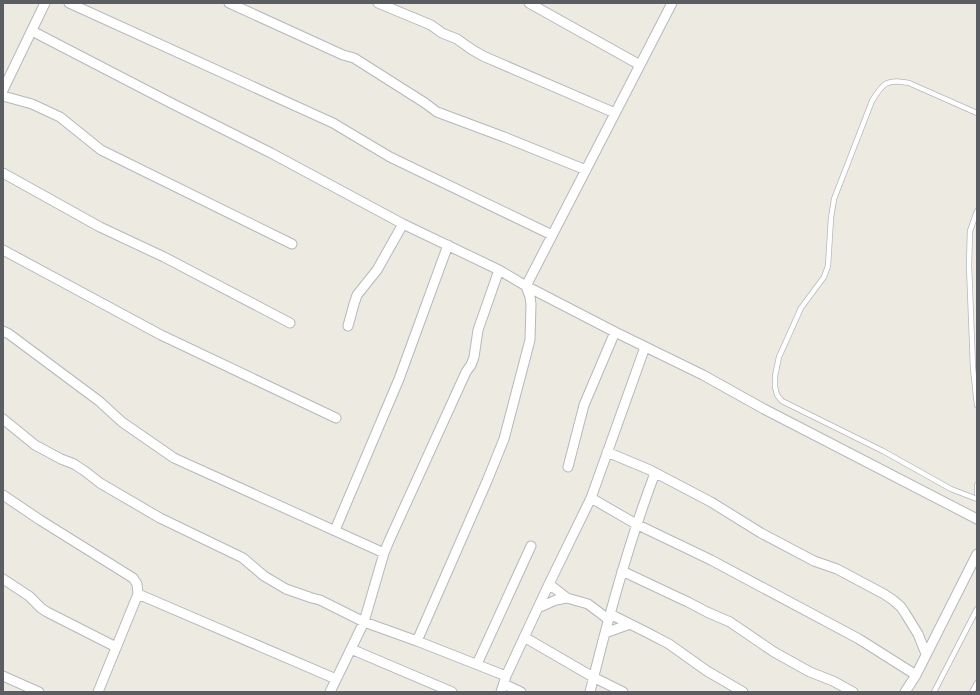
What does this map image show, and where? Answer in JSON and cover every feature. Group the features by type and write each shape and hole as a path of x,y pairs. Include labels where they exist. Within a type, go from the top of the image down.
{"street":[{"path":"3,90 45,3"},
{"path":"69,3 333,123 390,156 552,235"},
{"path":"229,3 343,55 354,58 437,112 586,170"},
{"path":"378,3 430,25 442,33 457,39 484,56 615,113"},
{"path":"529,3 640,65"},
{"path":"417,641 504,439 530,340 531,304 526,286 672,3"},
{"path":"32,31 271,153 403,224 499,270 526,286 615,332 703,375 764,409 977,519"},
{"path":"3,69 9,77"},
{"path":"3,96 32,104 60,117 101,150 292,244"},
{"path":"3,173 100,227 164,257 290,323"},
{"path":"348,326 357,295 377,270 403,224"},
{"path":"335,530 399,379 448,245"},
{"path":"3,250 161,335 336,418"},
{"path":"332,691 336,679 364,622 384,553 466,372 471,365 476,347 478,330 499,270"},
{"path":"3,331 99,401 122,422 174,458 384,553"},
{"path":"568,467 584,405 615,332"},
{"path":"503,684 591,498 645,347"},
{"path":"3,419 35,445 74,464 100,483 160,518 243,558 264,576 286,589 324,602 364,622 477,664 503,684 521,692"},
{"path":"607,452 655,473 711,502 761,533 814,561 836,569 889,597 901,607 918,634 926,654"},
{"path":"590,692 622,571 636,524 655,473"},
{"path":"3,495 46,524 133,578 137,584 138,594 98,692"},
{"path":"591,498 636,524 711,560 859,639 916,675"},
{"path":"477,664 531,546"},
{"path":"905,692 916,675 977,554"},
{"path":"622,571 730,622 780,655 810,672 833,681 853,692"},
{"path":"3,579 30,596 47,612 116,647"},
{"path":"549,584 567,598 588,604 609,617 630,624 669,644 707,671 742,692"},
{"path":"138,594 336,679"},
{"path":"538,608 556,600 567,598"},
{"path":"605,633 630,624"},
{"path":"524,637 593,677 623,692"},
{"path":"351,649 452,692"},
{"path":"3,676 40,692"}],"lane":[{"path":"977,113 908,83 898,81 892,81 884,85 876,93 834,199 831,218 828,266 824,277 801,308 778,357 775,387 777,395 782,401 790,406 883,451 951,489 977,499"},
{"path":"977,212 970,231 969,265 973,368 977,405"},
{"path":"977,485 977,494"},
{"path":"934,692 977,609"},
{"path":"972,692 977,683"}]}
